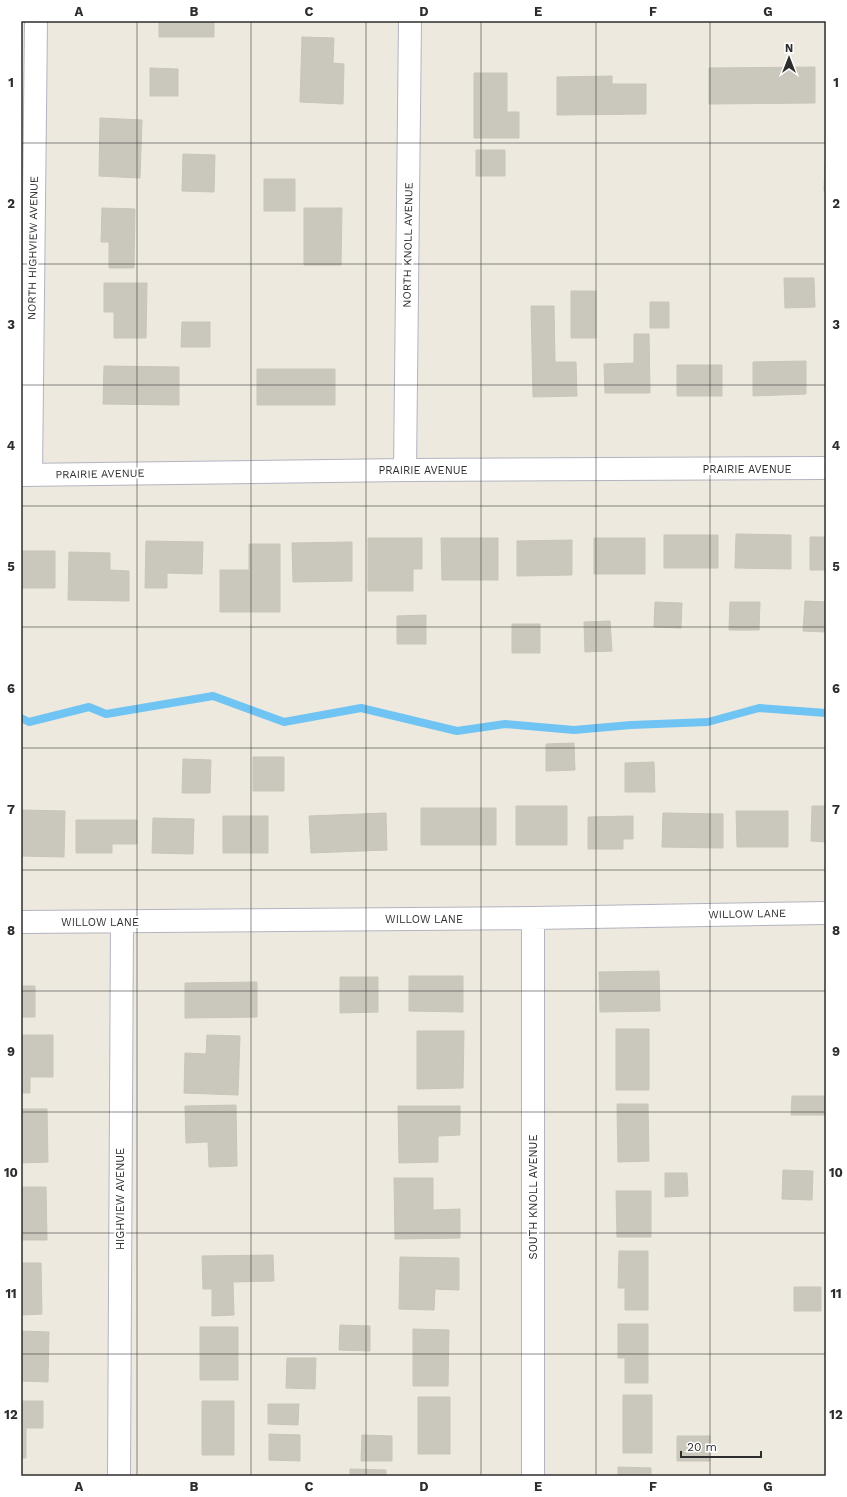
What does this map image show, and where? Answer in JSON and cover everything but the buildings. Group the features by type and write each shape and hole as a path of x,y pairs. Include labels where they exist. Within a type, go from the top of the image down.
{"street":[{"name":"NORTH HIGHVIEW AVENUE","path":"26,475 36,21"},
{"name":"NORTH KNOLL AVENUE","path":"405,470 410,21"},
{"name":"PRAIRIE AVENUE","path":"26,475 405,470 826,468"},
{"name":"WILLOW LANE","path":"21,922 533,918 826,913"},
{"name":"SOUTH KNOLL AVENUE","path":"532,1476 533,918"},
{"name":"HIGHVIEW AVENUE","path":"119,1476 122,922"}],"waterway":[{"path":"21,718 29,722 89,707 106,714 213,696 284,722 361,708 457,731 505,724 574,730 631,725 708,722 759,708 826,713"}]}
